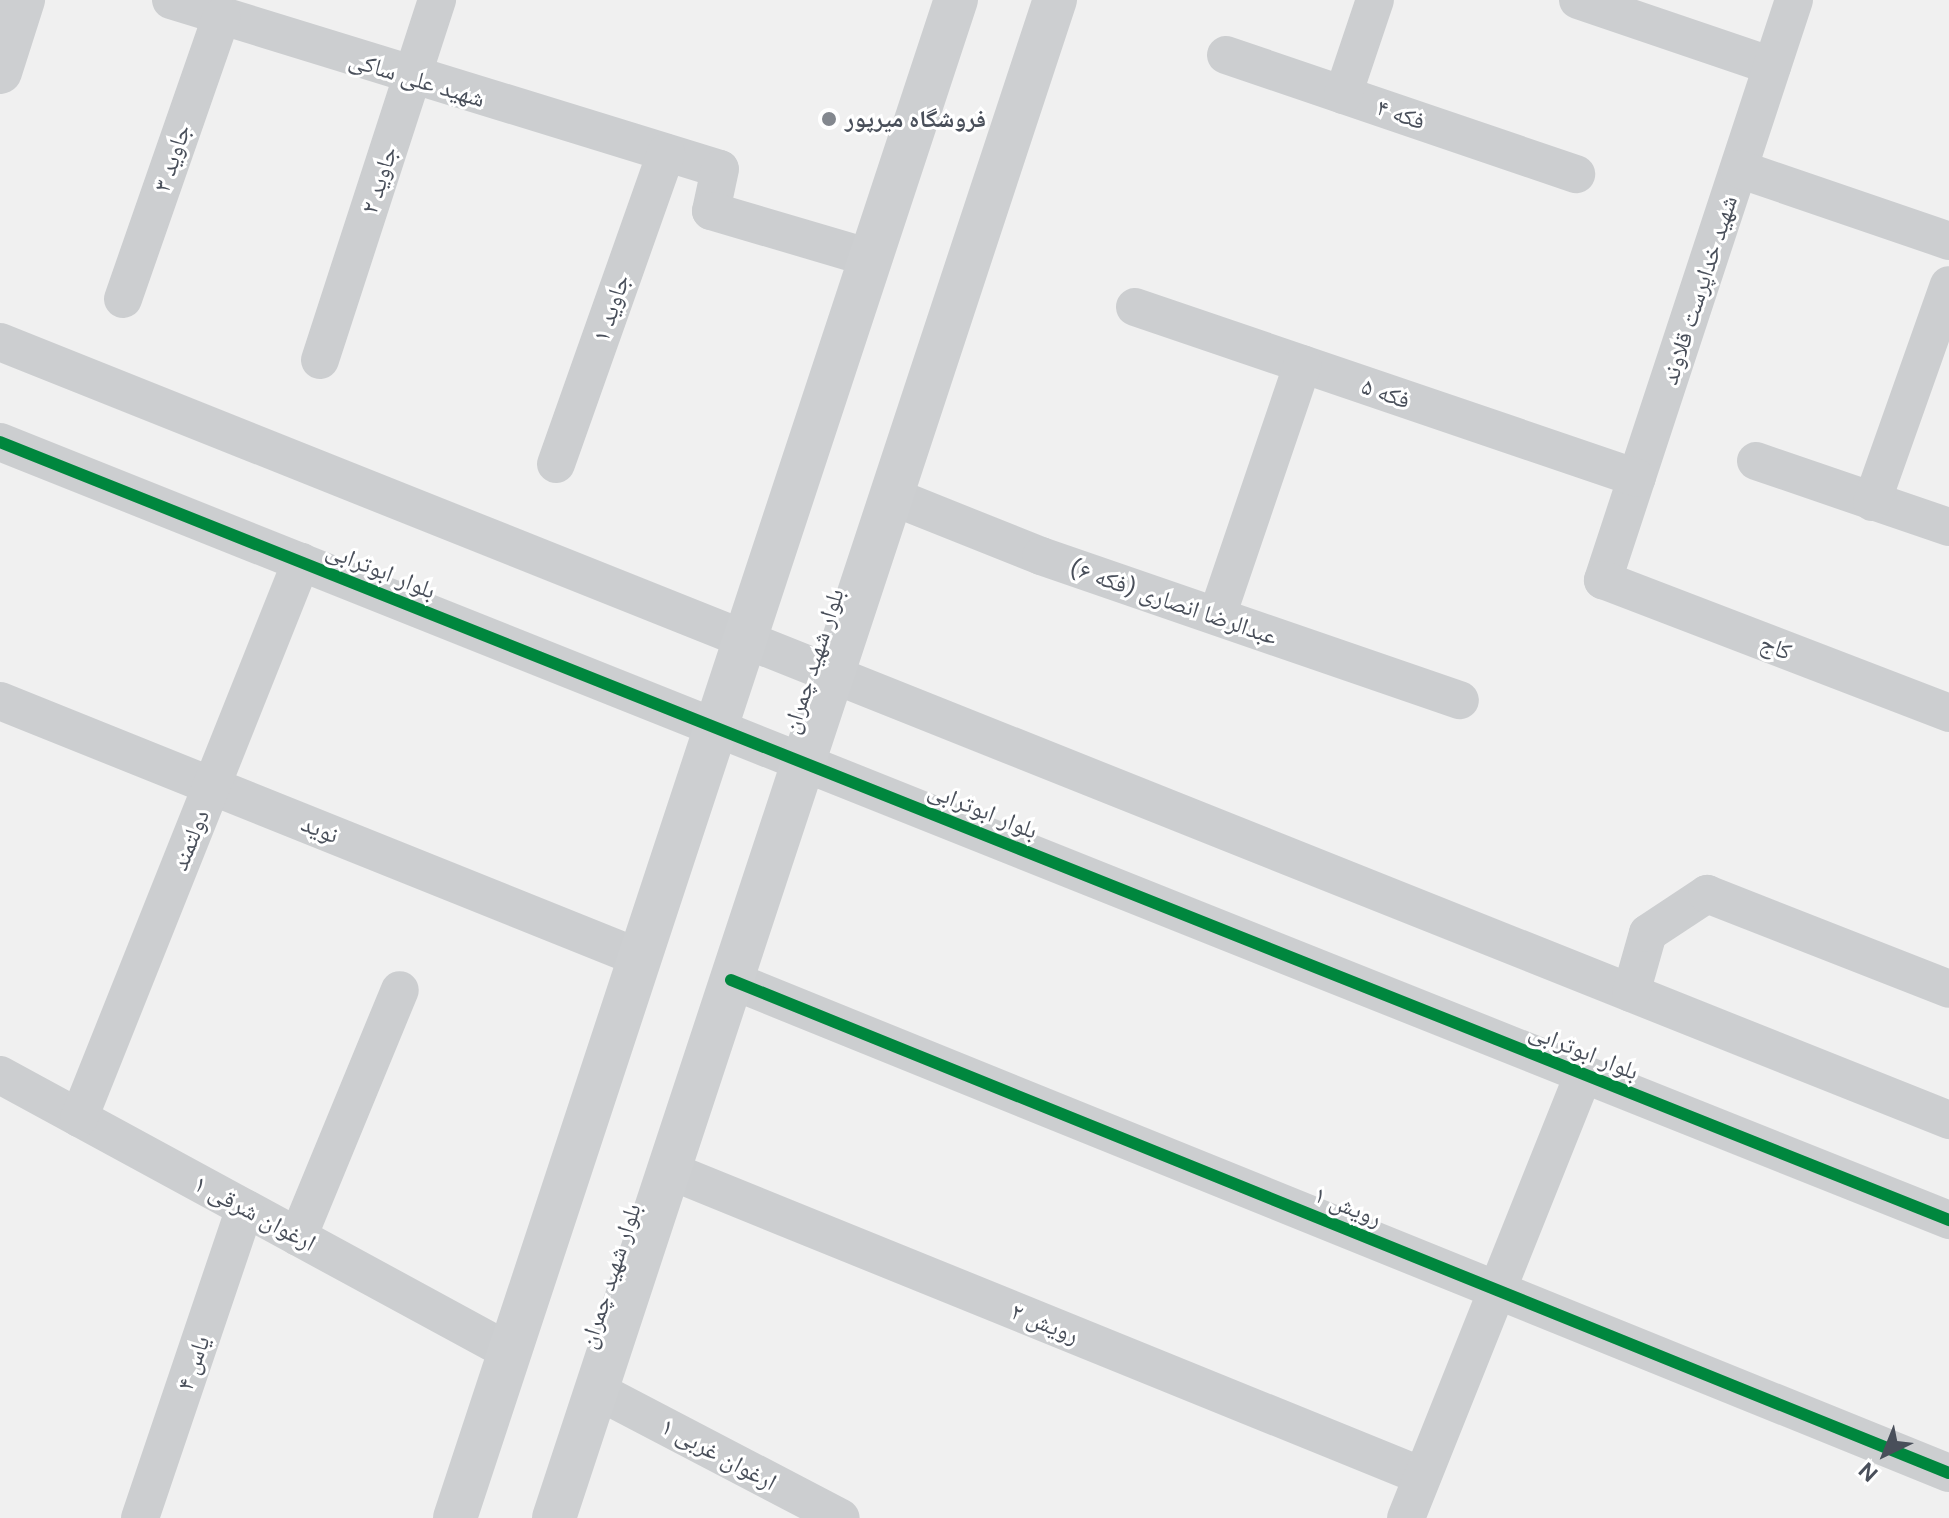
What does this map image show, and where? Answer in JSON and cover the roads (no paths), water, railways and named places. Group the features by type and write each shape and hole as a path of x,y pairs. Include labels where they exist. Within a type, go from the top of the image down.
{"main road":[{"path":"0,72 23,0"},
{"path":"455,1518 956,0"},
{"name":"بلوار شهید چمران","path":"554,1518 1055,0"}],"street":[{"name":"شهید علی ساکی","path":"171,0 412,78 720,169 711,211 871,258"},
{"name":"جاوید ۲","path":"320,360 437,0"},
{"path":"1343,95 1375,0"},
{"path":"1578,0 1772,66"},
{"name":"شهید خداپرست قلاوند","path":"1603,580 1794,0"},
{"name":"جاوید ۳","path":"123,299 221,17"},
{"name":"فکه ۴","path":"1226,55 1576,174"},
{"name":"جاوید ۱","path":"556,464 666,153"},
{"path":"1739,169 1949,241"},
{"path":"1872,502 1949,285"},
{"name":"فکه ۵","path":"1135,307 1637,478"},
{"path":"0,342 1949,1120"},
{"path":"1217,616 1303,364"},
{"name":"بلوار ابوترابی","path":"0,442 1949,1220"},
{"path":"1756,461 1949,527"},
{"name":"عبدالرضا انصاری (فکه ۶)","path":"891,496 1217,616 1460,700"},
{"name":"دولتمند","path":"79,1118 301,562"},
{"name":"کاج","path":"1603,580 1949,713"},
{"name":"نوید","path":"0,701 640,958"},
{"path":"1631,993 1648,933 1707,894 1949,989"},
{"name":"رویش ۱","path":"731,980 1949,1473"},
{"path":"298,1237 400,990"},
{"path":"1407,1518 1584,1074"},
{"name":"ارغوان شرقی ۱","path":"0,1075 510,1352"},
{"name":"رویش ۲","path":"668,1170 1422,1476"},
{"name":"یاس ۴","path":"140,1518 245,1208"},
{"name":"ارغوان غربی ۱","path":"596,1390 841,1518"}],"place":[{"name":"فروشگاه میرپور","path":"829,119"}]}
